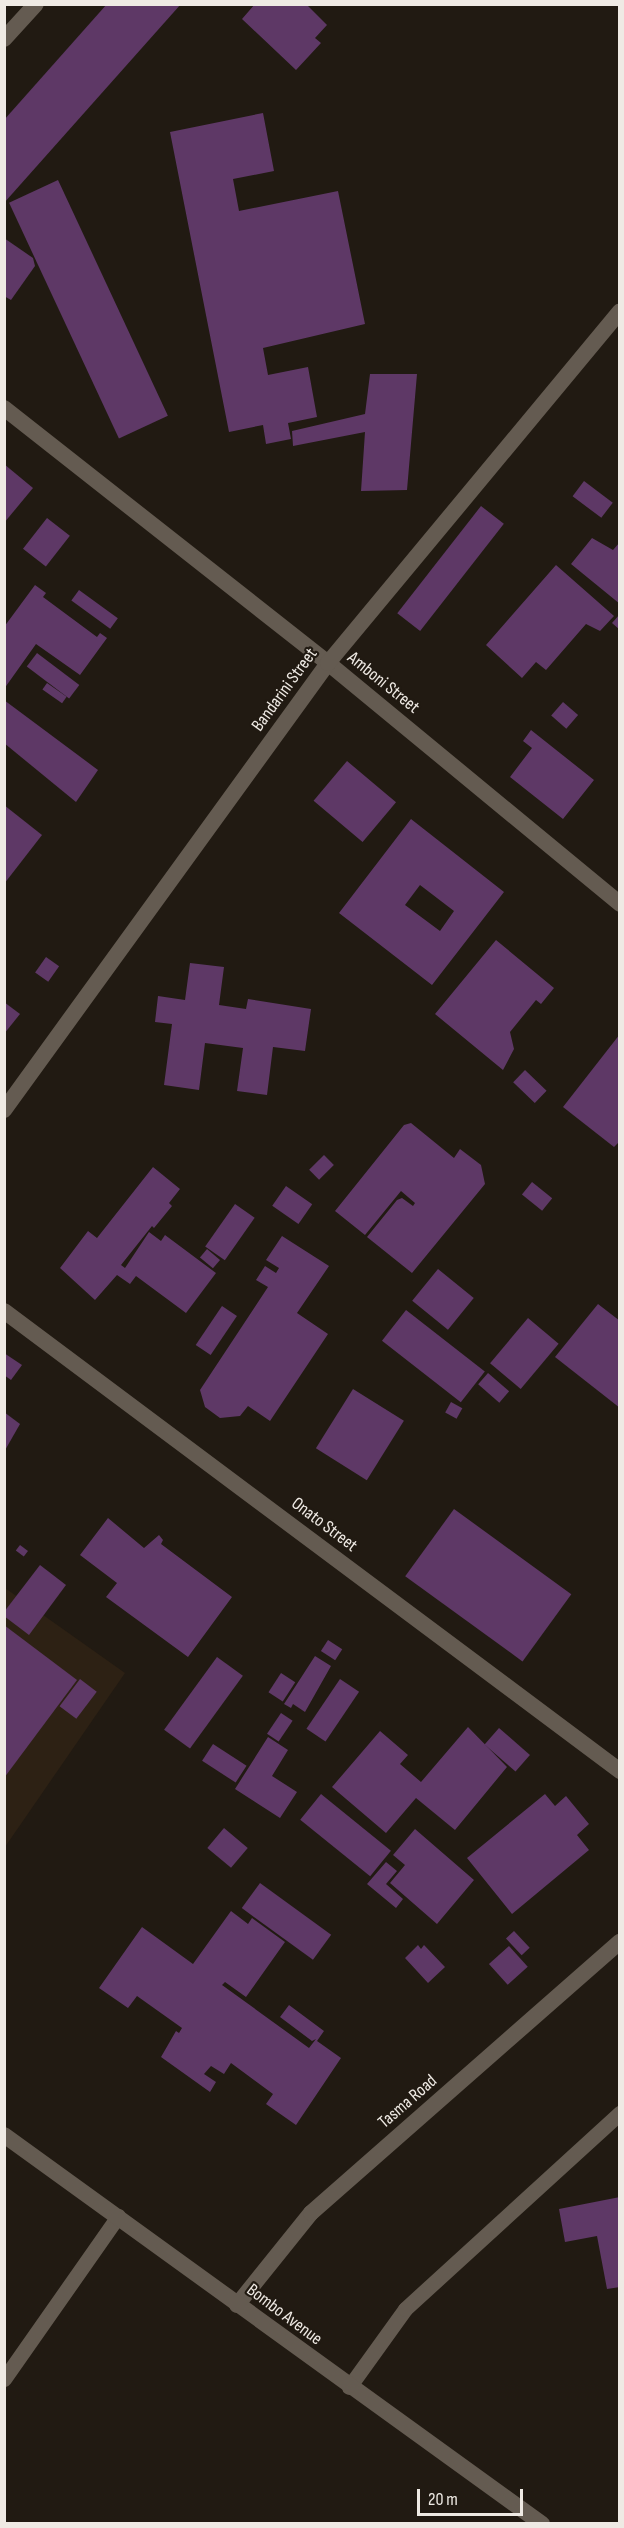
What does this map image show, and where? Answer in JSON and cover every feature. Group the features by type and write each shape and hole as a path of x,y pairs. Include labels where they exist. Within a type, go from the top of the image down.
{"street":[{"path":"4,39 36,4"},
{"name":"Bandarini Street","path":"4,1110 328,663 620,310"},
{"name":"Amboni Street","path":"4,408 328,663 620,904"},
{"name":"Onato Street","path":"4,1311 620,1771"},
{"name":"Tasma Road","path":"237,2305 311,2213 620,1942"},
{"name":"Bombo Avenue","path":"4,2135 118,2216 349,2387 542,2523"}],"lane":[{"path":"349,2387 405,2309 620,2113"},
{"path":"4,2379 118,2216"}],"shaded area":[{"path":"5,1588 125,1673 5,1847"}],"building":[{"path":"107,4 181,4 4,203 4,120"},
{"path":"255,4 306,4 327,25 315,38 321,43 296,70 242,19"},
{"path":"263,113 274,171 233,179 239,211 338,191 365,324 263,348 268,375 308,367 317,417 288,423 291,439 266,444 263,425 229,432 170,132"},
{"path":"58,180 168,416 119,438 9,203"},
{"path":"4,238 33,258 35,266 11,300 4,296"},
{"path":"370,374 417,374 407,490 361,491 365,432 293,446 292,431 365,414"},
{"path":"4,464 33,488 4,523"},
{"path":"584,481 613,503 601,518 573,496"},
{"path":"481,506 504,524 420,631 397,613"},
{"path":"47,518 70,536 46,567 23,549"},
{"path":"592,538 613,550 620,542 620,604 571,564"},
{"path":"556,565 614,616 600,631 586,624 546,670 536,662 522,678 486,645"},
{"path":"35,585 46,593 43,597 97,637 100,633 107,638 80,675 36,644 4,689 4,627"},
{"path":"79,590 118,618 110,629 71,601"},
{"path":"620,614 620,630 612,623"},
{"path":"37,653 79,685 69,698 27,667"},
{"path":"47,683 67,697 62,703 42,690"},
{"path":"4,700 98,770 76,802 4,743"},
{"path":"563,702 578,715 566,729 551,716"},
{"path":"531,730 594,780 563,819 510,777 532,748 523,741"},
{"path":"347,761 396,802 363,842 314,801"},
{"path":"4,805 42,835 4,884"},
{"path":"411,819 504,892 432,985 339,913","holes":["420,885 454,911 440,931 405,905"]},
{"path":"496,940 554,988 541,1004 536,1000 510,1032 514,1049 503,1070 435,1014"},
{"path":"46,957 59,966 48,982 35,973"},
{"path":"190,963 224,967 219,1005 246,1009 248,999 311,1009 305,1051 273,1047 267,1095 237,1091 243,1048 205,1043 199,1090 164,1085 172,1024 155,1022 158,996 185,1000"},
{"path":"4,1002 20,1014 4,1034"},
{"path":"620,1034 620,1141 614,1147 563,1107"},
{"path":"525,1070 547,1091 535,1103 513,1082"},
{"path":"411,1123 454,1158 460,1149 481,1165 485,1184 412,1273 367,1237 397,1200 402,1198 413,1206 415,1203 401,1191 365,1235 335,1211 404,1125"},
{"path":"324,1155 334,1165 319,1180 309,1170"},
{"path":"153,1167 180,1189 169,1203 172,1206 154,1228 152,1226 121,1265 125,1268 149,1232 161,1241 165,1235 216,1273 186,1313 136,1276 130,1284 117,1275 95,1300 60,1268 88,1231 97,1238"},
{"path":"532,1182 552,1198 542,1211 522,1194"},
{"path":"286,1186 312,1204 298,1224 272,1206"},
{"path":"235,1204 255,1218 225,1260 205,1247"},
{"path":"282,1236 329,1266 297,1313 328,1334 270,1421 248,1406 240,1416 220,1418 205,1407 200,1390 268,1287 256,1280 265,1266 276,1273 279,1268 266,1260"},
{"path":"207,1249 220,1260 213,1268 200,1257"},
{"path":"438,1269 474,1298 448,1330 412,1301"},
{"path":"598,1304 620,1321 620,1408 555,1357"},
{"path":"222,1306 237,1316 211,1355 196,1345"},
{"path":"406,1310 485,1372 461,1402 382,1341"},
{"path":"528,1318 559,1344 521,1389 490,1363"},
{"path":"4,1353 22,1365 11,1380 4,1375"},
{"path":"488,1373 509,1391 499,1403 478,1384"},
{"path":"353,1389 404,1421 367,1480 316,1448"},
{"path":"451,1402 462,1408 457,1419 445,1412"},
{"path":"4,1412 20,1424 4,1452"},
{"path":"454,1509 571,1594 523,1661 405,1576"},
{"path":"108,1518 144,1548 159,1535 163,1540 161,1544 232,1597 188,1657 106,1597 117,1583 80,1555"},
{"path":"20,1545 28,1551 24,1557 16,1551"},
{"path":"40,1565 66,1585 29,1635 4,1616 4,1612"},
{"path":"4,1625 77,1680 4,1778"},
{"path":"328,1640 342,1649 335,1660 321,1651"},
{"path":"315,1656 331,1666 305,1712 293,1704 291,1708 284,1704"},
{"path":"217,1657 243,1676 190,1749 164,1730"},
{"path":"281,1673 295,1682 283,1702 268,1692"},
{"path":"80,1679 97,1692 76,1719 60,1706"},
{"path":"340,1679 359,1692 326,1742 306,1729"},
{"path":"281,1713 293,1721 279,1742 267,1734"},
{"path":"468,1727 507,1767 455,1830 416,1798 386,1833 332,1787 380,1731 408,1755 400,1764 421,1782"},
{"path":"499,1728 530,1755 516,1772 485,1745"},
{"path":"268,1737 288,1750 272,1776 297,1792 280,1818 235,1789"},
{"path":"213,1744 247,1766 236,1783 202,1761"},
{"path":"321,1794 391,1851 370,1876 300,1820"},
{"path":"545,1794 555,1806 566,1796 589,1824 577,1835 589,1850 512,1914 467,1858"},
{"path":"224,1828 248,1848 231,1868 207,1848"},
{"path":"415,1829 474,1880 437,1924 390,1883 405,1865 393,1855"},
{"path":"386,1862 397,1871 386,1884 403,1899 396,1908 367,1884"},
{"path":"260,1883 331,1935 313,1960 242,1908"},
{"path":"231,1911 248,1924 252,1918 285,1942 246,1997 225,1982 222,1985 309,2048 316,2039 312,2041 280,2017 289,2005 324,2031 317,2041 341,2058 296,2125 266,2104 273,2094 231,2063 224,2074 211,2066 204,2074 216,2082 210,2092 161,2057 176,2031 179,2033 182,2028 137,1996 128,2008 99,1988 142,1927 193,1964"},
{"path":"514,1931 530,1948 522,1955 506,1939"},
{"path":"418,1945 421,1949 424,1945 445,1967 428,1983 405,1958"},
{"path":"509,1946 528,1967 508,1985 489,1964"},
{"path":"620,2197 620,2287 607,2289 597,2236 565,2242 559,2209"}]}
